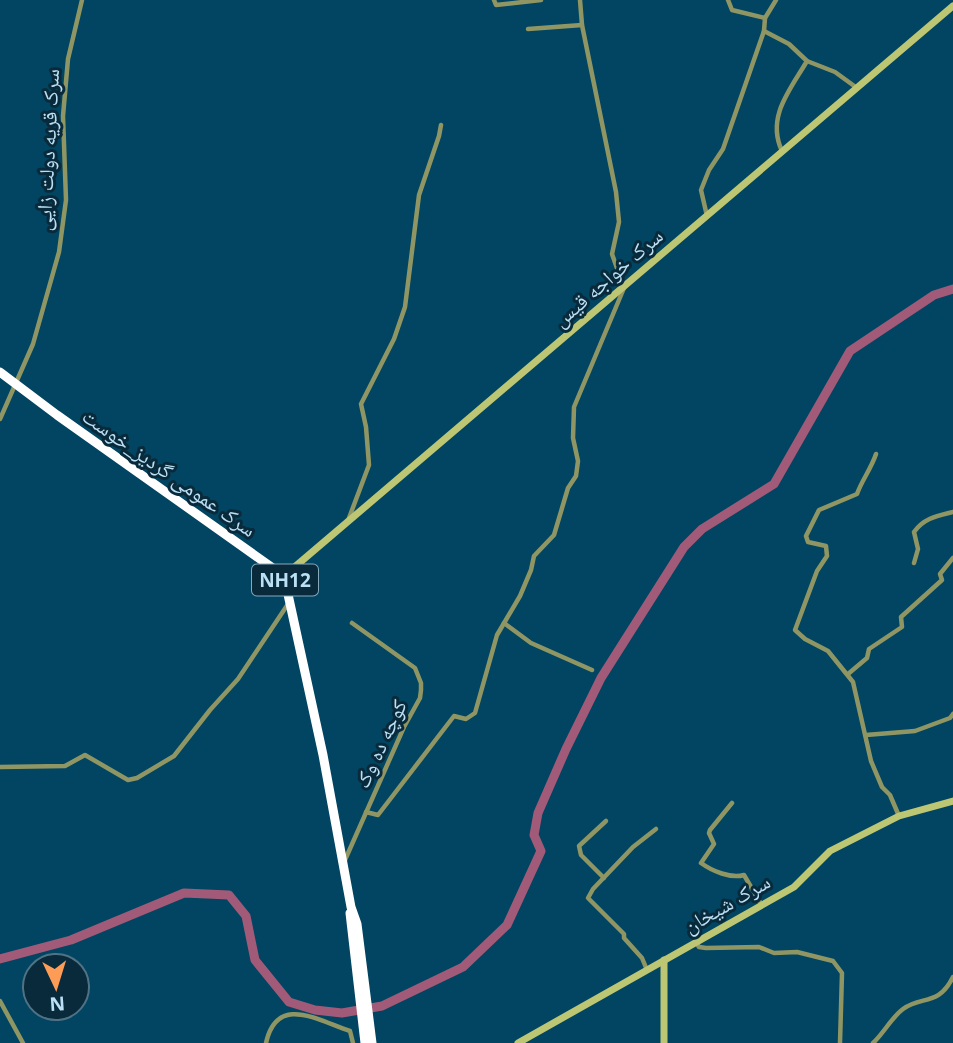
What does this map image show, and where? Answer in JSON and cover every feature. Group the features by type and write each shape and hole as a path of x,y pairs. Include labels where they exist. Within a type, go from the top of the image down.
{"highway":[{"name":"سرک عمومی گردیز_خوست","path":"0,372 284,576"},
{"name":"NH12","path":"284,576 323,755 351,907 357,924 368,1032 372,1043"},
{"name":"NH12","path":"365,1043 368,1032"}],"street":[{"name":"سرک قریه دولت زایی","path":"0,419 33,344 59,252 66,201 63,116 68,59 82,0"},
{"path":"494,0 496,5 541,0"},
{"path":"366,812 378,815 454,716 466,719 475,713 497,635 520,596 534,556 554,535 568,488 576,476 578,461 573,438 574,407 624,288 612,254 619,222 616,192 582,25 580,0"},
{"path":"728,0 732,10 765,18"},
{"path":"707,216 701,190 709,170 723,149 764,31 765,18 776,0"},
{"name":"سرک خواجه قیس","path":"284,576 953,6"},
{"path":"528,29 582,25"},
{"path":"764,31 789,44 807,61 835,72 857,88"},
{"path":"782,152 775,127 777,113 807,61"},
{"path":"348,522 369,465 361,404 394,339 405,307 419,195 441,125"},
{"path":"876,454 871,471 861,482 857,494 819,510 806,536 811,544 827,546 827,556 817,571 794,630 828,651 853,682 871,761 882,787 890,795 900,816"},
{"path":"914,564 918,549 915,532 920,523 953,512"},
{"path":"848,674 867,659 869,649 902,626 901,617 942,580 940,575 953,558"},
{"path":"0,767 65,766 85,755 128,780 137,778 174,756 238,679 289,603"},
{"name":"کوچه ده وک","path":"343,864 404,727 420,698 421,683 415,668 352,623"},
{"path":"504,624 531,643 592,670"},
{"path":"866,735 915,731 950,718 953,714"},
{"name":"سرک شیخان","path":"518,1043 794,887 830,851 900,816 953,801"},
{"path":"732,803 710,830 714,844 701,863 726,874 738,877 744,875 761,904"},
{"path":"604,878 581,855 579,845 606,821"},
{"path":"647,970 642,958 624,939 624,934 588,898 633,847 656,829"},
{"path":"696,942 699,947 706,948 759,947 768,952 797,952 833,961 842,974 840,1043"},
{"path":"664,960 664,1043"},
{"path":"873,1043 900,1011 912,1003 920,1004 934,998 949,986 953,977"},
{"path":"0,1001 23,1043"},
{"path":"266,1043 270,1025 278,1017 300,1013 350,1031 353,1043"}],"waterway":[{"path":"0,959 71,940 184,893 229,895 246,916 255,960 289,1002 315,1010 342,1013 382,1006 463,967 507,925 541,851 534,835 538,813 566,749 601,678 684,547 702,529 774,484 850,351 934,295 953,289"}]}
